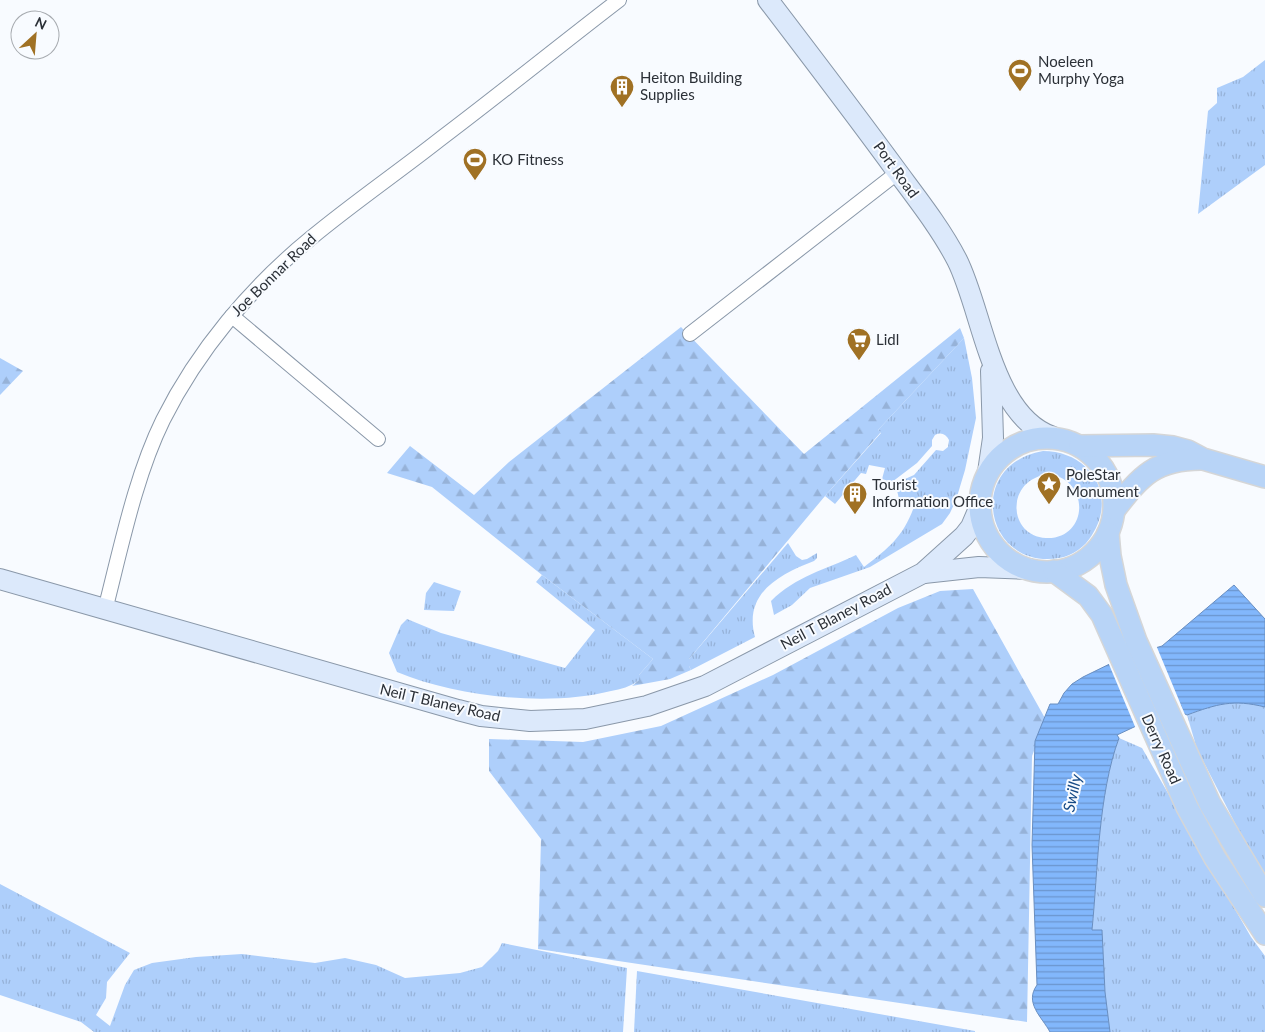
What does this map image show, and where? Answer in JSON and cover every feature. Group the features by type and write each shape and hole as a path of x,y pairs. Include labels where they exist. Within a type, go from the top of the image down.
{"main road":[{"name":"Port Road","path":"768,0 931,219 957,259 990,359"},
{"path":"990,359 1004,388 1019,411 1039,431 1053,438"},
{"path":"988,472 1002,455 1020,443 1032,439 1063,439 1080,446 1091,454 1107,474 1114,493 1115,509 1108,533 1095,552 1086,560 1054,572 1029,569 1008,558 991,541 984,528 980,506 992,446 990,359"},
{"path":"1080,446 1164,446 1180,448 1203,459 1265,477"},
{"path":"1115,509 1136,482 1152,470 1177,460 1203,459"},
{"name":"Neil T Blaney Road","path":"0,579 481,716 521,720 585,719 646,706 704,686 923,573 964,536 971,527 980,506"},
{"name":"Derry Road","path":"1108,533 1110,556 1127,645 1160,748 1187,807 1211,851 1265,934"},
{"name":"Neil T Blaney Road","path":"923,573 979,567 1029,569"},
{"name":"Derry Road","path":"1054,572 1094,602 1109,628 1127,645 1180,739 1210,804 1265,896"}],"street":[{"name":"Joe Bonnar Road","path":"106,610 148,454 163,420 185,380 232,316 277,268 311,238 619,0"},
{"path":"690,334 897,173"},
{"path":"232,316 378,439"}],"green space":[{"path":"1265,60 1265,165 1198,214 1208,111 1217,103 1217,88 1243,77"},
{"path":"681,327 804,454 960,328 964,338 878,430 881,432 689,659 691,670 670,679 632,686 639,680 639,675 653,659 542,575 432,487 387,473 410,446 474,495 509,462"},
{"path":"964,338 972,378 976,418 965,470 950,513 942,524 870,567 810,588 792,605 774,615 771,601 790,585 856,555 864,567 889,547 901,533 915,504 899,499 896,486 914,475 936,450 943,451 948,447 949,440 943,434 935,435 932,440 932,446 917,463 892,482 882,479 885,468 869,465 866,474 861,473 835,504 825,496 881,433 878,430"},
{"path":"0,358 23,371 0,395"},
{"path":"1043,451 1059,453 1074,458 1086,467 1095,478 1100,490 1102,505 1099,520 1092,535 1078,550 1059,558 1034,557 1014,548 1001,533 994,514 994,494 1002,475 1018,460","holes":["1050,474 1064,479 1073,488 1078,498 1079,510 1076,521 1070,530 1060,536 1046,538 1033,535 1024,528 1018,518 1016,507 1019,495 1025,485 1035,478"]},
{"path":"788,543 796,556 802,560 817,553 817,558 777,579 759,597 754,608 755,637 691,670 689,659"},
{"path":"542,575 653,659 639,675 639,680 622,688 586,696 531,699 503,697 447,688 397,672 389,653 401,625 407,619 441,633 565,668 595,630 536,582"},
{"path":"434,582 461,591 454,611 424,610 426,593"},
{"path":"973,589 1046,720 1032,756 1027,1022 538,949 541,839 489,771 489,739 583,742 661,726 773,675 898,608 940,591"},
{"path":"1243,702 1265,707 1265,879 1197,749 1187,715 1216,704"},
{"path":"1119,738 1142,748 1251,937 1265,956 1265,1032 1110,1032 1105,993 1102,930 1092,931 1103,808 1112,760"},
{"path":"0,884 130,953 107,982 106,998 96,1015 110,1026 125,985 134,970 152,963 196,957 242,954 315,963 345,958 376,965 405,978 460,973 482,967 498,951 502,943 627,968 623,1032 94,1032 81,1022 0,995"},
{"path":"637,971 975,1031 975,1032 634,1032"}],"water":[{"name":"Swilly","path":"1234,585 1265,619 1265,707 1234,703 1207,708 1187,715 1183,713 1181,705 1117,735 1119,738 1112,760 1103,808 1092,930 1102,930 1105,992 1110,1032 1050,1032 1036,1010 1032,998 1037,985 1032,845 1035,741 1050,704 1058,704 1072,684 1083,677 1124,657 1162,646"}],"pier":[{"path":"1156,645 1186,717 1181,715 1179,709 1136,729 1108,662"}],"place":[{"name":"Noeleen Murphy Yoga","path":"1020,92"},
{"name":"Heiton Building Supplies","path":"622,108"},
{"name":"KO Fitness","path":"475,181"},
{"name":"Lidl","path":"859,361"},
{"name":"PoleStar Monument","path":"1049,505"},
{"name":"Tourist Information Office","path":"855,515"}]}
